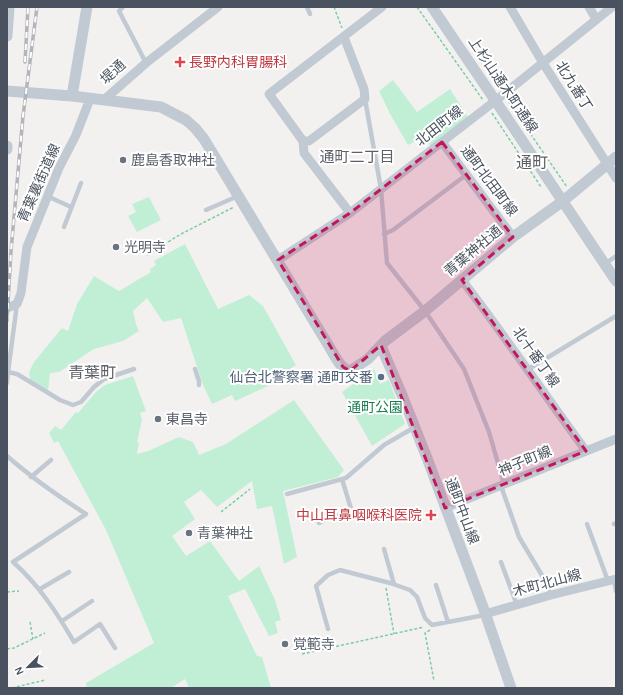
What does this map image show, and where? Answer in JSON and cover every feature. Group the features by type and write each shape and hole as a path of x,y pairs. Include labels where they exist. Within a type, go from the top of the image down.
{"street":[{"path":"7,34 9,7"},
{"path":"72,96 86,7"},
{"name":"堤通","path":"7,91 105,100 146,63 218,7"},
{"path":"350,213 304,153 302,141 269,94 382,7"},
{"name":"上杉山通木町通線","path":"432,7 496,100 616,281"},
{"name":"北九番丁","path":"510,7 543,63 616,178"},
{"path":"589,7 596,19"},
{"name":"北田町線","path":"278,260 350,213 496,100 612,7"},
{"path":"302,141 309,141 365,100 364,89 345,36"},
{"name":"青葉裏街道線","path":"18,304 21,293 26,247 59,168 76,135 90,99"},
{"path":"105,100 161,107 186,120 195,128 204,139 278,260"},
{"name":"通町北田町線","path":"442,142 513,237"},
{"name":"青葉神社通","path":"278,260 334,354 346,370 350,371 368,359 381,346 513,237 563,201 616,157"},
{"name":"北十番丁線","path":"462,280 500,330 586,451"},
{"path":"7,308 18,304"},
{"name":"通町中山線","path":"381,346 415,427 511,688"},
{"name":"神子町線","path":"445,508 616,439"},
{"name":"木町北山線","path":"485,614 551,595 613,580"}],"lane":[{"path":"123,7 119,12 146,63"},
{"path":"307,7 310,14"},
{"path":"365,100 381,189 387,263 425,311 464,369 489,432 519,537 546,582 551,595"},
{"path":"384,234 393,230 466,175"},
{"path":"64,227 81,183"},
{"path":"47,196 71,207"},
{"path":"206,210 240,199"},
{"path":"605,264 616,256"},
{"path":"7,383 18,304"},
{"path":"527,370 616,316"},
{"path":"8,372 17,374 60,400 73,405 81,402 94,387 104,379 134,369"},
{"path":"195,369 199,385"},
{"path":"287,494 346,478 384,445 415,427"},
{"path":"7,456 53,494 86,514 13,562 27,574 40,589 62,621 74,642 100,624 115,648"},
{"path":"31,477 50,460"},
{"path":"319,523 326,519 352,512 342,479"},
{"path":"587,524 613,580 616,591"},
{"path":"384,549 394,584"},
{"path":"501,562 517,605"},
{"path":"328,629 316,586 328,575 340,570 394,584 410,590 417,597 425,618 432,625 485,614"},
{"path":"40,589 69,572"},
{"path":"436,585 448,622"},
{"path":"62,621 92,601"}],"path":[{"path":"334,7 345,36"},
{"path":"417,7 484,102"},
{"path":"507,100 568,189"},
{"path":"490,111 544,190"},
{"path":"147,254 240,199"},
{"path":"221,512 250,489"},
{"path":"386,582 394,634"},
{"path":"7,592 19,591"},
{"path":"30,622 33,639"},
{"path":"302,654 432,625 430,632 425,633 434,681"},
{"path":"7,649 14,648 45,634"},
{"path":"12,688 45,680"}],"highlighted area":[{"path":"442,142 513,237 462,280 586,451 445,508 381,345 350,371 343,367 278,260 350,213"}],"green space":[{"path":"393,80 417,112 450,89 468,117 432,148 424,137 408,145 379,91"},
{"path":"149,197 161,220 137,232 128,216 136,212 132,204"},
{"path":"185,244 218,309 249,295 263,306 296,365 266,387 235,401 232,395 212,404 203,385 181,318 163,322 147,298 133,311 139,331 123,341 94,349 59,372 50,373 48,391 30,380 29,372 34,362 62,328 68,331 77,304 94,276 119,291 151,272 150,269 156,265 154,261"},
{"name":"通町公園","path":"374,369 380,384 389,380 405,424 372,446 342,392"},
{"path":"133,376 146,411 140,413 142,420 137,442 139,443 137,454 148,451 179,437 193,442 199,455 226,444 294,400 344,470 338,477 283,491 297,557 284,564 272,506 257,509 252,481 217,507 201,490 184,502 195,519 172,536 186,556 210,541 239,581 259,566 275,600 281,620 275,622 278,633 269,636 245,589 228,596 257,656 262,657 271,688 189,688 185,679 171,688 87,688 86,683 154,643 106,530 58,441 54,443 49,433 55,426 61,430 76,412 78,413 96,392 105,385"}],"railway":[{"path":"25,62 28,7"},
{"path":"7,321 11,251 23,116 37,7"}],"place":[{"name":"長野内科胃腸科","path":"180,62"},
{"name":"鹿島香取神社","path":"123,160"},
{"name":"光明寺","path":"116,247"},
{"name":"仙台北警察署 通町交番","path":"381,377"},
{"name":"東昌寺","path":"158,419"},
{"name":"中山耳鼻咽喉科医院","path":"431,515"},
{"name":"青葉神社","path":"189,533"},
{"name":"覚範寺","path":"285,644"}],"district":[{"name":"通町二丁目","path":"357,157"},
{"name":"通町","path":"532,162"},
{"name":"青葉町","path":"92,372"}]}
